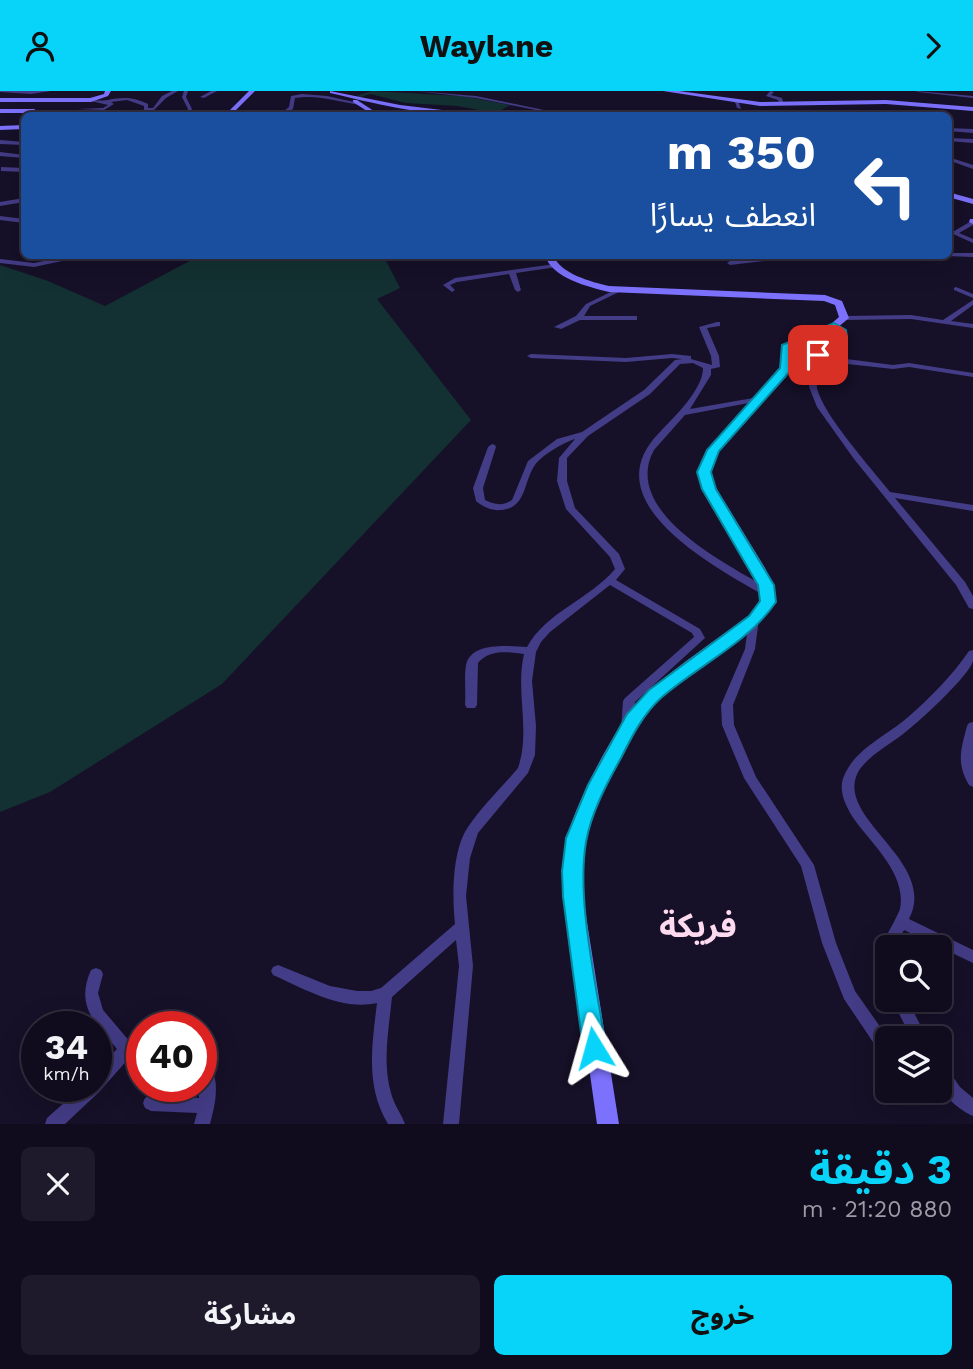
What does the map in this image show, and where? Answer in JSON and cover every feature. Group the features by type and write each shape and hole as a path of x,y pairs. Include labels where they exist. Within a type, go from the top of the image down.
{"street":[{"path":"3,91 49,91"},
{"path":"76,110 118,91"},
{"path":"107,96 139,100 146,109 154,109 164,97 176,91"},
{"path":"186,91 184,97 190,109 188,112"},
{"path":"202,97 215,91"},
{"path":"231,112 252,91"},
{"path":"331,91 373,112"},
{"path":"331,91 400,107 451,112"},
{"path":"418,91 469,96 550,112"},
{"path":"666,91 782,104 886,102 973,109"},
{"path":"918,91 973,97"},
{"path":"772,92 768,95 780,99 782,104"},
{"path":"139,100 143,93"},
{"path":"285,112 291,108 293,97 300,95 322,95 361,104"},
{"path":"76,110 104,109 111,105 107,96"},
{"path":"0,100 92,101"},
{"path":"736,100 739,108"},
{"path":"935,100 973,103"},
{"path":"526,101 557,112"},
{"path":"0,111 41,111"},
{"path":"0,128 21,127"},
{"path":"952,129 973,131"},
{"path":"952,139 973,141"},
{"path":"0,142 21,144"},
{"path":"0,153 21,156"},
{"path":"952,159 973,167"},
{"path":"1,169 21,170"},
{"path":"952,195 972,201"},
{"path":"0,204 21,200"},
{"path":"0,218 21,221"},
{"path":"973,222 954,233 973,241"},
{"path":"952,255 973,255"},
{"path":"0,261 34,265 66,259"},
{"path":"730,263 770,259"},
{"path":"452,290 446,285 455,280 484,278 552,261 588,283 619,290 825,297 839,303 842,338 816,358 813,387 816,398 858,457 971,600"},
{"path":"512,272 518,290"},
{"path":"956,289 973,296"},
{"path":"579,317 588,305 619,290"},
{"path":"946,321 973,302"},
{"path":"558,327 579,317 634,318"},
{"path":"608,1124 573,897 573,862 584,816 627,729 655,694 754,619 768,602 769,594 758,568 709,489 704,472 713,450 786,369 786,347 839,322 902,317 973,326"},
{"path":"531,356 626,360 672,356 707,367 716,367 715,356 703,327 717,324"},
{"path":"816,358 893,367 909,365 973,375"},
{"path":"452,1124 466,977 459,896 465,847 472,831 524,770 529,759 531,722 527,679 530,651 555,624 610,581 621,564 571,509 562,481 563,458 585,434 647,392 678,362 694,361"},
{"path":"707,367 707,375 683,413 650,448 644,460 646,496 672,529 705,555 769,594"},
{"path":"683,413 759,399"},
{"path":"492,447 478,488 481,501 489,506 503,507 516,501 531,463 560,441 585,434"},
{"path":"888,494 973,508"},
{"path":"610,581 696,631 701,638 629,701 627,729"},
{"path":"754,619 752,642 727,705 728,725 750,778 807,865 829,943 849,994 875,1032"},
{"path":"471,705 472,662 475,657 494,649 530,651"},
{"path":"894,935 908,904 906,882 867,824 852,809 848,796 849,779 868,756 937,698 973,654"},
{"path":"973,726 965,761 973,782"},
{"path":"901,922 973,957"},
{"path":"278,971 344,998 358,1000 385,994 461,927"},
{"path":"96,974 91,993 96,1013 126,1043"},
{"path":"385,994 379,1043 379,1070 390,1115 397,1124"},
{"path":"112,1070 126,1058"},
{"path":"952,1093 973,1108"},
{"path":"54,1124 77,1102"},
{"path":"202,1124 207,1102"},
{"path":"151,1103 207,1106"}],"green space":[{"path":"372,91 462,96 510,105 498,112 490,112 457,106 406,103 370,94 356,96"},
{"path":"193,259 385,259 400,288 377,299 471,420 222,684 50,792 0,812 0,265 48,281 105,306"}],"district":[{"name":"فريكة","path":"698,925"}],"route":[{"path":"594,1048 573,897 572,871 576,838 597,785 633,719 655,694 754,619 768,602 769,594 758,568 709,489 704,472 713,450 786,369 784,349 834,326 841,330 842,338 838,343 818,355"}]}
